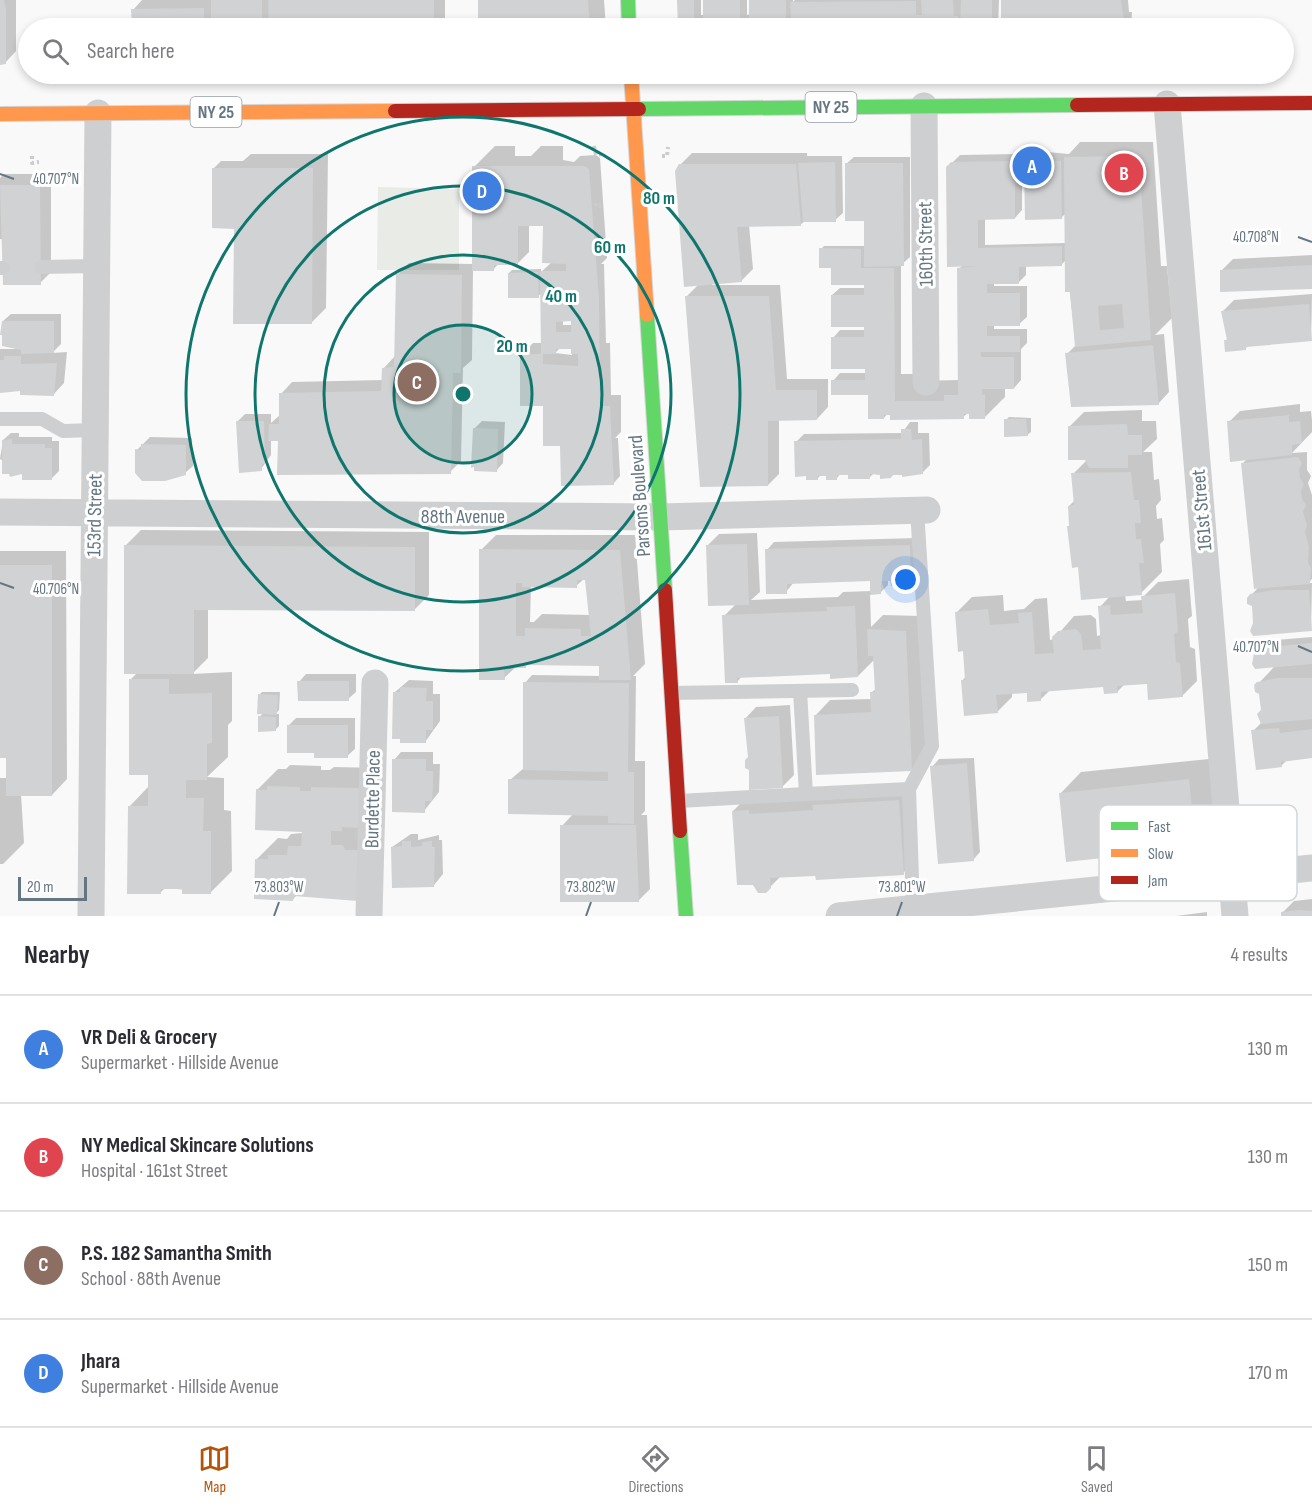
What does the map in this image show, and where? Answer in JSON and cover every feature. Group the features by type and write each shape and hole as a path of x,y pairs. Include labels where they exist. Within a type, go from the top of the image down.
{"main road":[{"path":"628,0 629,18"},
{"name":"Parsons Boulevard","path":"632,84 686,916"},
{"name":"NY 25","path":"0,114 1312,103"}],"street":[{"name":"161st Street","path":"1167,104 1226,805"},
{"name":"160th Street","path":"924,106 926,382"},
{"name":"153rd Street","path":"91,916 98,113"},
{"name":"88th Avenue","path":"0,512 660,517 922,510"},
{"name":"Burdette Place","path":"369,916 375,683"},
{"path":"1297,870 1312,868"},
{"path":"839,916 1099,889"},
{"name":"161st Street","path":"1234,901 1235,916"}],"lane":[{"path":"40,267 96,266"},
{"path":"0,419 42,419 63,430 95,430"},
{"path":"913,908 909,789 932,746 922,510"},
{"path":"671,693 852,690"},
{"path":"800,691 806,794"},
{"path":"678,801 909,789"}],"path":[{"path":"594,146 596,155 601,154"},
{"path":"667,156 668,147"},
{"path":"32,156 32,163 39,162"},
{"path":"596,203 596,206 600,206"}],"shaded area":[{"path":"378,187 459,189 459,270 377,270"}],"building":[{"path":"0,0 4,0 6,9 6,64 0,65"},
{"path":"211,0 262,0 262,18 211,18"},
{"path":"268,0 434,0 434,18 269,18"},
{"path":"478,0 588,0 589,18 478,18"},
{"path":"677,0 694,0 694,18 678,18"},
{"path":"703,0 740,0 740,18 703,18"},
{"path":"749,0 786,0 786,18 749,18"},
{"path":"921,0 953,0 954,16 958,18 791,18 790,2 916,1 916,15 922,15"},
{"path":"961,0 992,0 992,18 960,18"},
{"path":"1001,0 1121,0 1124,18 1001,18"},
{"path":"204,8 204,18 131,18 131,9"},
{"path":"1139,156 1151,340 1075,347 1070,292 1065,292 1064,157","holes":["1122,304 1124,328 1100,330 1098,306"]},
{"path":"1015,161 1015,219 978,220 978,248 1062,246 1062,266 1019,267 1019,284 987,284 987,293 1020,293 1020,326 987,326 987,336 1020,336 1020,352 981,352 981,357 1014,357 1014,389 982,389 982,395 985,394 985,419 969,419 969,414 964,414 964,419 890,420 890,415 884,415 884,419 868,419 868,395 831,395 831,380 865,380 865,369 831,369 831,337 864,337 864,327 831,327 831,295 864,295 864,285 831,285 831,268 819,268 819,248 861,249 861,268 894,268 895,401 944,401 944,395 958,395 957,268 979,266 947,267 946,167 951,162"},
{"path":"1061,161 1062,219 1025,220 1024,162"},
{"path":"835,162 836,222 803,222 798,163"},
{"path":"845,163 903,163 904,266 864,267 864,221 845,221"},
{"path":"679,164 796,164 801,226 737,227 742,282 684,287 675,171"},
{"path":"472,166 584,166 589,169 599,299 600,406 610,406 614,485 561,486 560,446 543,446 543,406 520,406 520,354 541,354 540,271 566,271 566,264 542,263 543,226 518,226 518,265 494,265 494,271 472,271","holes":["556,294 571,294 571,304 556,304","571,321 571,332 556,332 556,322","556,349 571,349 571,354 578,354 578,366 543,364 543,354 556,354"]},
{"path":"212,168 313,168 312,324 233,324 234,229 212,228"},
{"path":"0,185 40,185 41,285 3,285"},
{"path":"1312,265 1312,289 1220,292 1220,270"},
{"path":"538,272 539,298 508,298 508,273"},
{"path":"396,274 462,275 461,373 453,373 451,474 277,475 278,441 268,441 269,424 279,424 279,393 381,391 382,368 394,367"},
{"path":"685,296 769,296 776,390 817,390 817,420 768,421 768,486 700,487"},
{"path":"1309,304 1312,341 1246,347 1246,350 1225,352 1224,340 1227,340 1221,311"},
{"path":"2,321 54,321 54,353 21,354 21,350 2,346 2,335 0,335"},
{"path":"1153,345 1159,405 1071,407 1065,353"},
{"path":"4,356 21,356 21,364 57,363 54,396 20,395 20,391 0,393 0,360 4,360"},
{"path":"1289,415 1289,422 1300,421 1302,443 1292,445 1292,455 1230,462 1227,421"},
{"path":"1004,419 1026,419 1028,436 1004,437"},
{"path":"236,421 264,421 265,464 262,464 262,471 239,473"},
{"path":"1127,424 1128,435 1142,435 1142,455 1128,455 1128,468 1089,468 1085,460 1068,460 1068,426"},
{"path":"473,428 498,429 497,472 474,471 474,467 471,468"},
{"path":"901,429 911,429 912,440 922,439 923,474 902,477 902,475 892,475 891,478 880,479 880,475 870,474 870,479 848,479 848,475 837,475 837,480 826,480 826,476 818,476 818,480 806,480 806,476 795,477 794,441 901,439"},
{"path":"12,439 12,444 45,444 45,448 52,448 52,480 22,480 22,474 10,477 9,474 2,474 2,440"},
{"path":"141,444 186,445 186,475 165,481 142,481 135,473 135,449 141,450"},
{"path":"1298,457 1302,463 1299,470 1300,478 1304,484 1301,491 1302,499 1306,505 1303,512 1307,525 1305,532 1309,547 1310,584 1254,589 1241,463"},
{"path":"1131,472 1134,500 1139,500 1141,523 1135,523 1136,539 1141,539 1144,563 1139,563 1142,595 1081,600 1078,567 1072,568 1067,526 1069,526 1068,506 1074,505 1071,473"},
{"path":"747,544 749,605 708,606 706,545"},
{"path":"124,545 415,547 415,611 194,610 194,674 124,674"},
{"path":"910,545 911,581 899,581 899,586 891,586 890,581 881,581 881,594 870,595 870,581 787,584 787,594 766,594 765,549"},
{"path":"479,549 620,550 631,680 599,680 599,666 526,665 526,668 504,668 505,680 479,680","holes":["577,580 585,580 591,636 581,636 581,629 525,628 525,636 516,636 516,583 522,583 522,587 577,588"]},
{"path":"0,565 52,565 52,796 6,796 6,758 0,758"},
{"path":"1274,590 1309,590 1312,631 1253,636 1250,631 1253,623 1252,606 1247,604 1247,598 1250,594"},
{"path":"1175,593 1178,632 1174,634 1176,662 1180,663 1183,697 1148,700 1147,684 1117,686 1118,693 1104,694 1103,687 1041,692 1041,701 1027,702 1027,693 996,695 998,713 964,716 961,680 965,680 963,651 958,652 955,612 988,609 990,625 1019,623 1018,613 1032,612 1035,654 1054,653 1052,637 1058,631 1076,629 1081,634 1083,650 1101,649 1098,606 1110,605 1111,615 1143,613 1141,596"},
{"path":"855,606 858,677 830,679 830,674 737,678 738,683 725,683 722,615 827,611 826,607"},
{"path":"867,629 906,631 912,771 816,775 814,715 871,712 870,692 875,692 873,656 868,656"},
{"path":"1312,643 1312,664 1255,669 1252,664 1255,648"},
{"path":"1277,678 1312,678 1312,719 1261,724 1257,714 1261,710 1259,694 1255,692 1254,685 1257,682"},
{"path":"129,679 169,679 169,694 212,693 212,743 207,744 207,780 186,780 186,798 204,798 203,831 211,831 211,894 182,894 182,889 161,889 161,894 127,894 128,806 148,806 148,775 129,775"},
{"path":"297,681 349,681 349,701 298,701"},
{"path":"523,682 629,683 628,772 634,772 634,824 608,823 608,816 508,814 508,779 608,781 608,772 523,770"},
{"path":"400,687 427,688 426,701 433,701 433,730 426,730 426,743 400,743 400,739 392,739 393,692 400,692"},
{"path":"258,694 278,695 277,715 257,714"},
{"path":"258,716 276,717 276,731 258,732"},
{"path":"779,716 783,788 749,790 749,770 745,768 745,760 748,757 744,718"},
{"path":"287,725 348,725 348,758 314,758 314,753 287,753"},
{"path":"1279,728 1280,733 1312,729 1312,758 1281,762 1282,767 1256,770 1251,730"},
{"path":"392,759 426,759 426,771 433,771 433,786 432,801 425,801 425,813 392,812"},
{"path":"967,763 974,861 938,864 930,766"},
{"path":"1189,779 1192,805 1099,805 1099,858 1066,862 1059,793"},
{"path":"267,786 300,787 300,791 311,791 311,787 360,788 359,828 342,827 342,831 331,831 331,845 343,845 345,850 359,850 358,901 294,896 293,901 254,899 255,859 268,859 268,855 287,855 288,846 301,846 302,832 255,830 256,789 267,790"},
{"path":"899,800 904,875 816,880 815,876 770,878 771,888 766,893 758,893 753,885 737,885 732,811 749,810 749,814 813,810 812,805"},
{"path":"560,825 636,825 639,902 560,902"},
{"path":"402,841 411,841 411,847 422,846 422,842 432,841 432,847 435,847 434,887 392,888 391,847 402,846"},
{"path":"1312,911 1312,916 1281,916 1281,912"}],"traffic: fast":[{"path":"628,0 629,18"},
{"path":"639,109 1077,105"},
{"path":"647,315 665,590"},
{"path":"680,831 686,916"}],"traffic: slow":[{"path":"632,84 647,315"},
{"path":"0,114 395,111"}],"traffic: jam":[{"path":"1077,105 1312,103"},
{"path":"395,111 639,109"},
{"path":"665,590 680,831"}],"place":[{"name":"VR Deli & Grocery","path":"1032,166"},
{"name":"NY Medical Skincare Solutions","path":"1124,173"},
{"name":"Jhara","path":"482,191"},
{"name":"P.S. 182 Samantha Smith","path":"417,382"}]}
